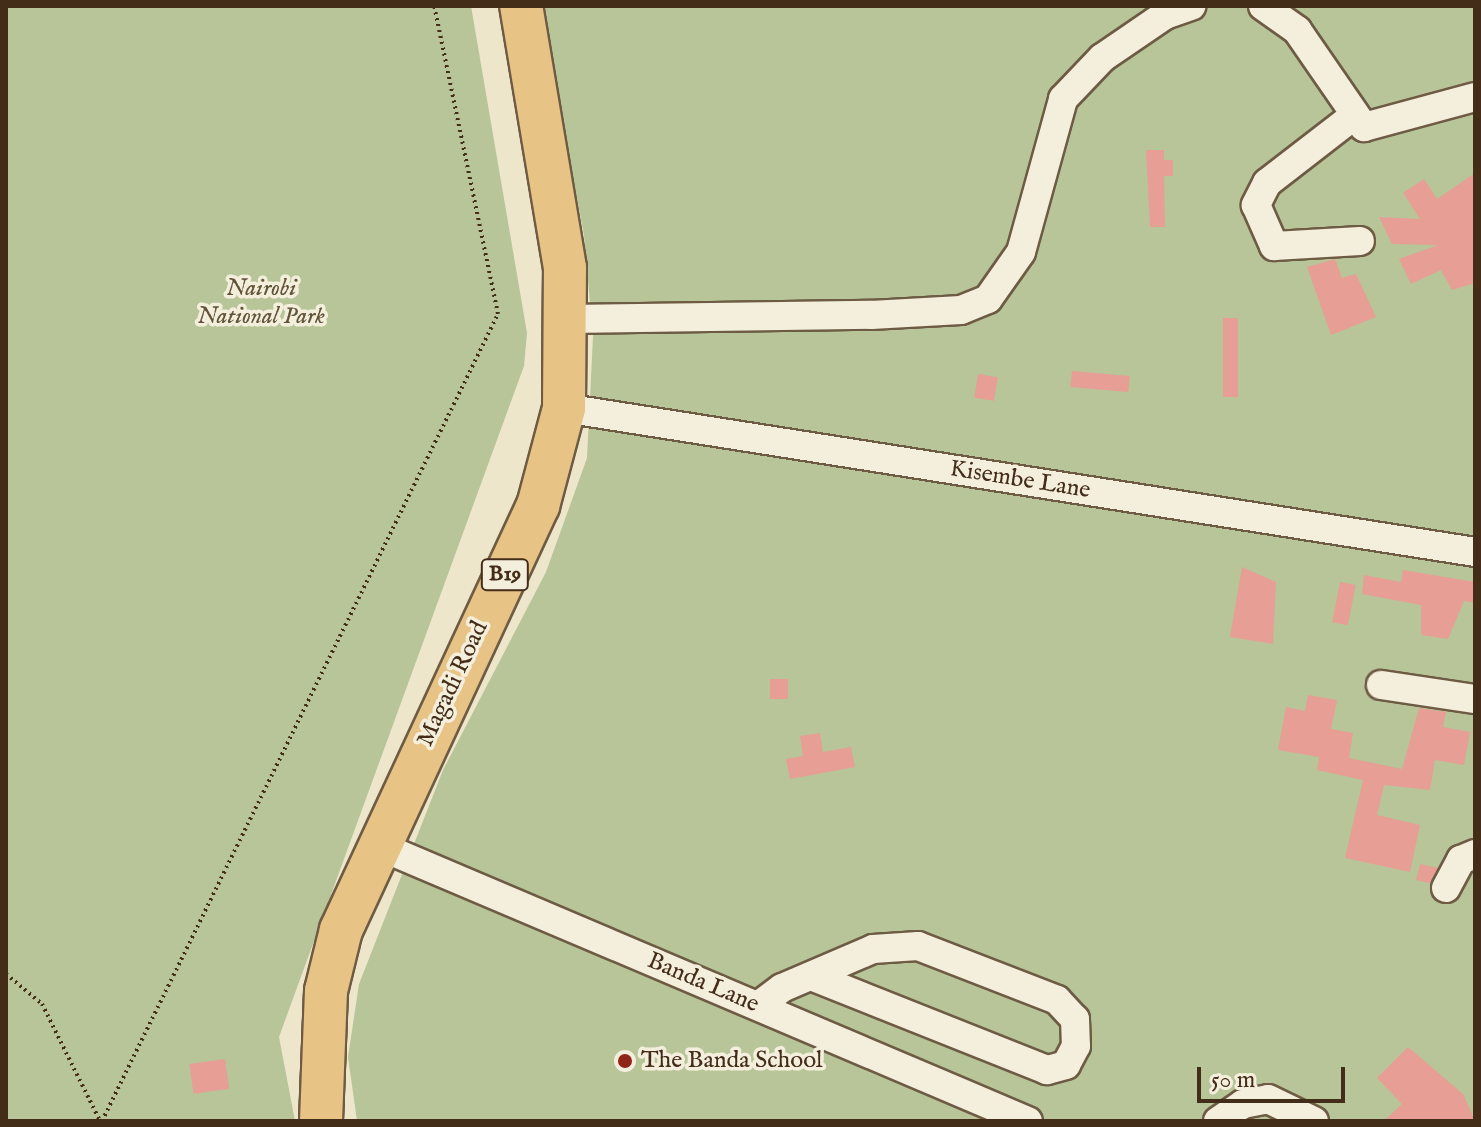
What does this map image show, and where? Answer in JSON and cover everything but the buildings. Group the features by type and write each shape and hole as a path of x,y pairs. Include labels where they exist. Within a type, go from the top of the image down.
{"highway":[{"name":"Magadi Road","path":"321,1121 326,991 377,845 538,506 564,408 568,319 521,6"}],"street":[{"path":"568,319 871,315 961,310 988,299 1021,252 1063,99 1102,58 1165,15 1191,6"},
{"path":"1263,6 1297,30 1351,118 1376,128 1475,97"},
{"path":"1351,118 1267,183 1256,205 1274,246 1360,241"},
{"name":"Kisembe Lane","path":"564,408 1475,552"},
{"path":"1381,685 1475,699"},
{"name":"Banda Lane","path":"377,845 1028,1121"},
{"path":"1446,888 1461,860 1475,854"},
{"path":"758,1006 811,976 873,949 918,946 1057,1000 1075,1019 1076,1046 1066,1065 1047,1070 811,976"},
{"path":"1218,1121 1243,1104 1268,1099 1314,1121"}],"path":[{"path":"101,1121 498,314 434,6"},
{"path":"6,974 42,1004 101,1121"}],"green space":[{"name":"Nairobi National Park","path":"6,6 471,6 527,333 524,366 279,1037 295,1121 6,1121"},
{"path":"540,6 1475,6 1475,1121 357,1121 348,1057 359,984 443,770 546,572 587,458 593,337 584,235"}],"place":[{"name":"The Banda School","path":"625,1061"}]}
